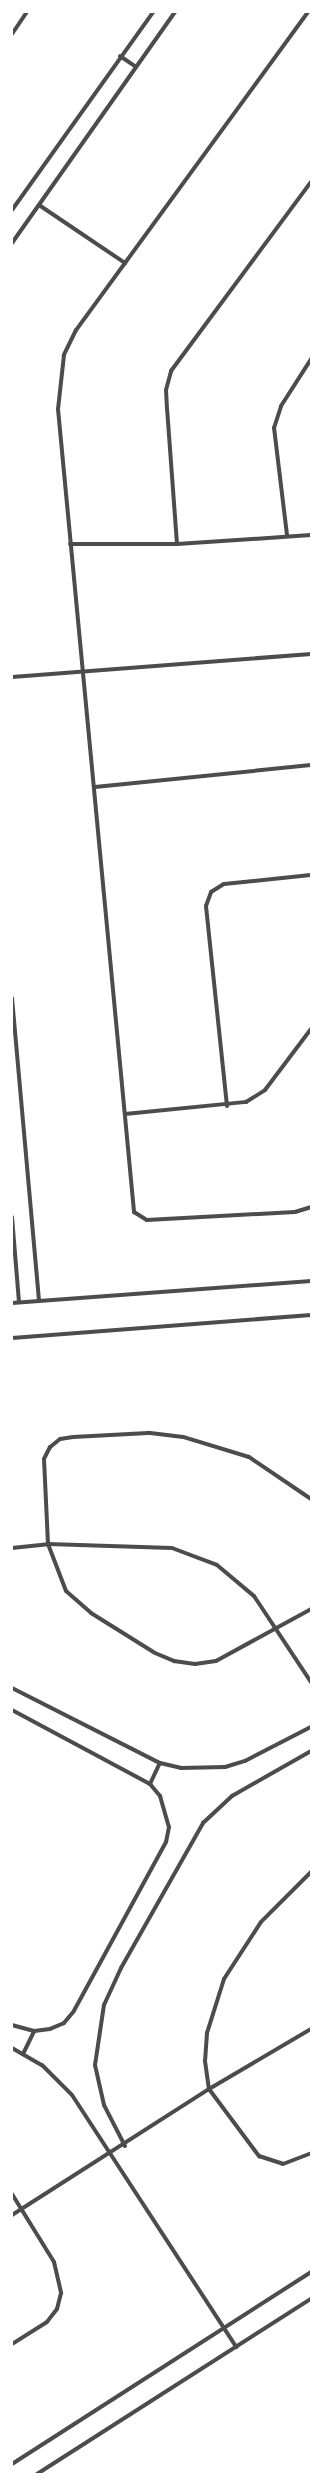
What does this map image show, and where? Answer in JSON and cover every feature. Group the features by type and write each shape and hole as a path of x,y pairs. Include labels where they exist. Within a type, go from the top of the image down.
{"street":[{"path":"12,34 27,12"},
{"path":"12,210 120,56 153,12"},
{"path":"12,243 135,66 175,12"},
{"path":"308,12 76,330 64,355 58,383 70,544 84,672 134,1212 141,1219 295,1212 311,1207"},
{"path":"12,22 17,26"},
{"path":"120,56 135,66"},
{"path":"177,544 166,409 166,390 171,371 311,182"},
{"path":"39,205 125,263"},
{"path":"287,535 274,428 281,406 311,359"},
{"path":"70,544 177,544 287,535 311,535"},
{"path":"12,677 311,654"},
{"path":"95,787 311,765"},
{"path":"227,1106 206,906 211,892 224,884 311,875"},
{"path":"12,998 14,1050 39,1300"},
{"path":"125,1114 227,1106 246,1102 266,1090 311,1029"},
{"path":"12,1217 19,1302"},
{"path":"12,1302 311,1281"},
{"path":"12,1338 311,1315"},
{"path":"311,1499 249,1458 190,1438 148,1433 60,1439 50,1447 44,1458 48,1544 58,1576 77,1604 174,1661 195,1664 216,1661 276,1630 311,1609"},
{"path":"12,1548 48,1544 172,1548 217,1565 254,1596 311,1682"},
{"path":"12,1688 160,1763 181,1768 224,1767 245,1761 311,1728"},
{"path":"12,1710 150,1784 167,1811 166,1842 74,2011 64,2023 34,2031 12,2025"},
{"path":"125,2146 104,2105 95,2065 104,2005 121,1968 203,1823 232,1796 311,1750"},
{"path":"150,1784 160,1763"},
{"path":"311,1872 261,1922 224,1980 207,2033 209,2089 259,2156 283,2164 311,2153"},
{"path":"12,2215 125,2146 209,2089 311,2029"},
{"path":"24,2054 34,2031"},
{"path":"12,2048 24,2054 68,2089 236,2347"},
{"path":"12,2194 54,2262 61,2293 57,2309 47,2322 12,2344"},
{"path":"12,2464 311,2272"},
{"path":"38,2474 311,2299"}]}
